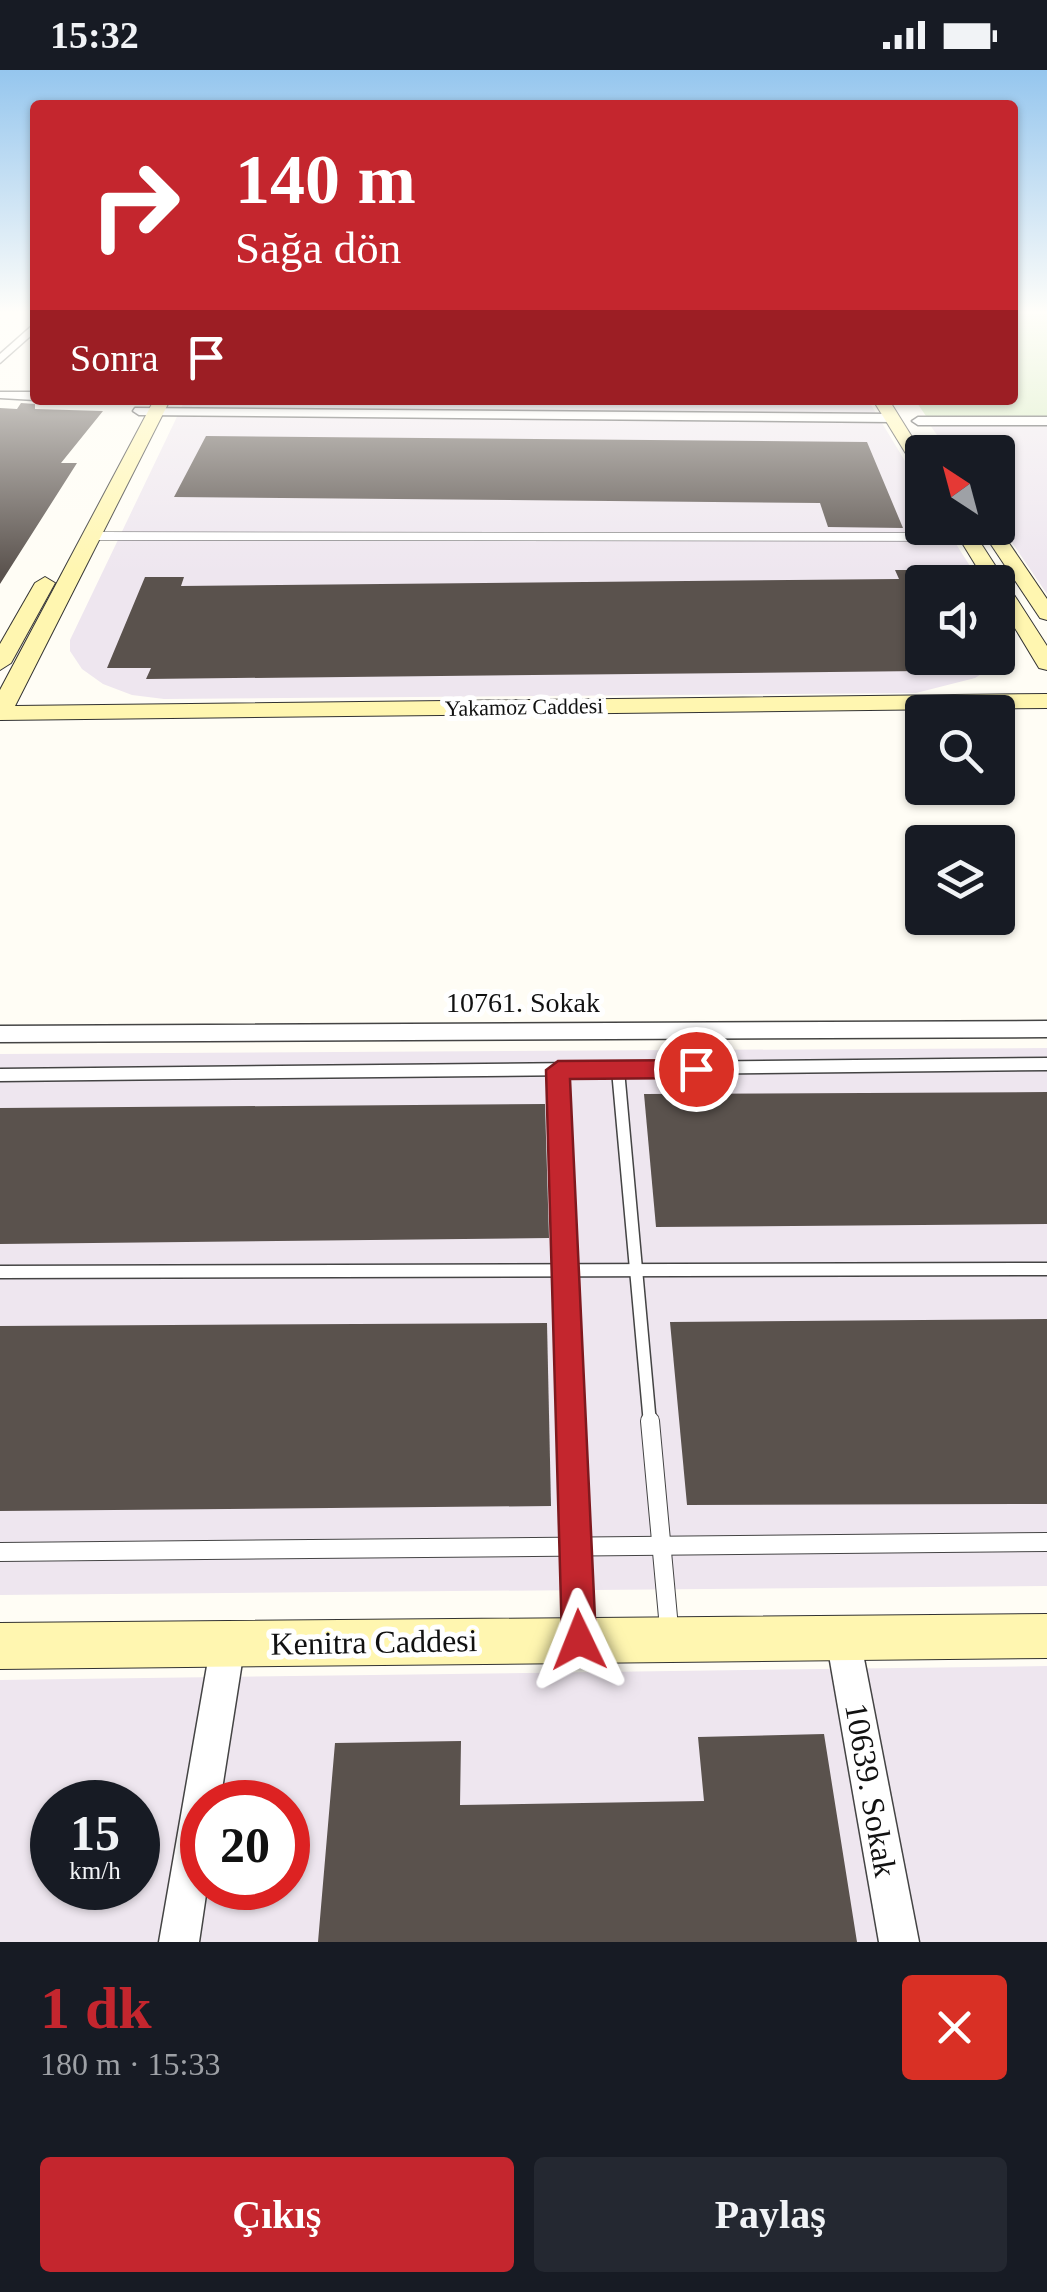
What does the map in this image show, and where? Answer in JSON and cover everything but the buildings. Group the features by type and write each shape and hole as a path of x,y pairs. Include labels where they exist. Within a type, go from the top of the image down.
{"street":[{"path":"150,405 892,418"},
{"path":"0,712 91,536 150,405"},
{"path":"3,651 150,405"},
{"path":"884,405 905,439"},
{"path":"914,416 1047,421"},
{"path":"914,416 927,435"},
{"path":"1000,545 1047,614"},
{"path":"1015,612 1047,663"},
{"name":"Yakamoz Caddesi","path":"0,712 1047,702"},
{"name":"10761. Sokak","path":"0,1034 1047,1030"},
{"name":"Kenitra Caddesi","path":"0,1646 1047,1636"},
{"name":"10639. Sokak","path":"844,1638 899,1942"},
{"path":"179,1942 228,1644"}],"lane":[{"path":"91,536 905,532"},
{"path":"0,1075 1047,1064"},
{"path":"558,1070 579,1640"},
{"path":"618,1070 670,1640"},
{"path":"0,1272 1047,1269"},
{"path":"0,1552 1047,1542"}],"shaded area":[{"path":"183,405 871,405 905,461 905,545 957,545 969,565 905,565 905,675 980,675 916,693 164,699 132,695 103,684 82,669 70,651 70,640"},
{"path":"930,425 1047,425 1047,594 1014,545 1015,435 937,435"},
{"path":"1047,1048 1047,1586 0,1595 0,1054"},
{"path":"1047,1666 1047,1942 0,1942 0,1680"}],"green space":[{"path":"1018,400 1047,400 1047,416 926,416 918,405 1018,405"}],"route":[{"path":"579,1640 558,1070 696,1069"}]}
